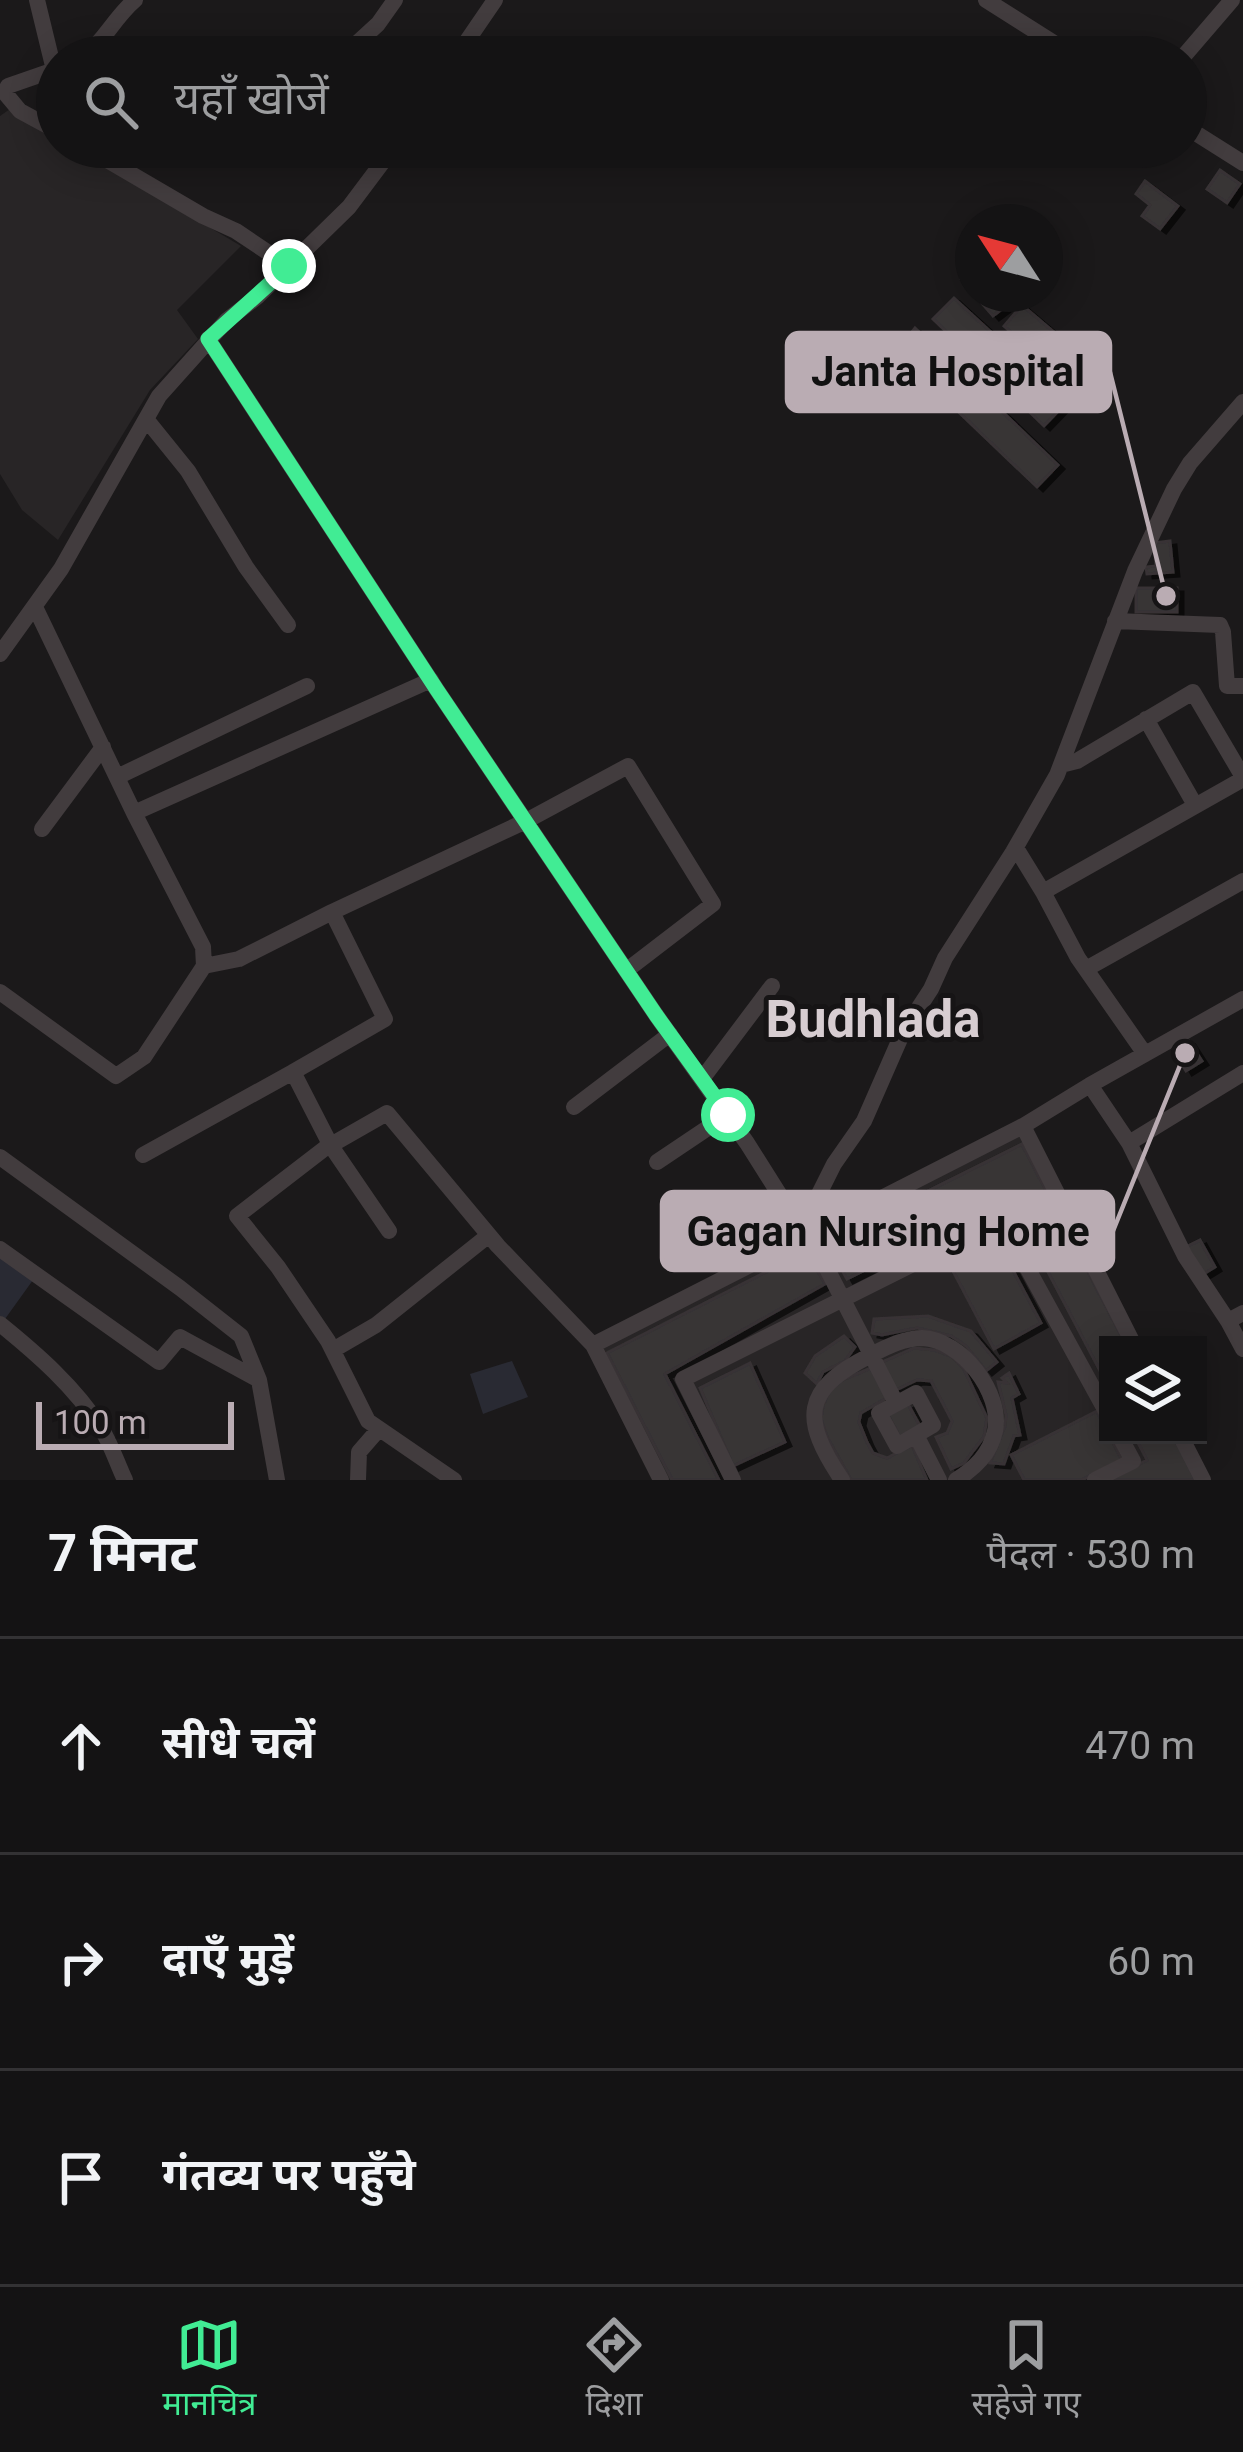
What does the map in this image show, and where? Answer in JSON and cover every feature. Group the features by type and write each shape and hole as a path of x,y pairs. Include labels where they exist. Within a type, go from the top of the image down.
{"street":[{"path":"37,0 47,36"},
{"path":"104,36 135,0"},
{"path":"365,36 395,0"},
{"path":"470,36 495,0"},
{"path":"986,0 1043,36"},
{"path":"1201,36 1232,0"},
{"path":"36,77 8,86 5,93 20,111 36,120"},
{"path":"1207,141 1243,164"},
{"path":"121,168 289,266"},
{"path":"0,654 61,569 159,396 208,339 349,207 378,168"},
{"path":"208,339 431,680 806,1230 896,1403"},
{"path":"806,1230 834,1164 864,1121 903,1032 1061,765 1115,621 1174,489 1243,403"},
{"path":"146,419 188,471 246,567 288,625"},
{"path":"0,992 116,1076 145,1057 204,966 203,947 35,607"},
{"path":"1061,765 1077,761 1193,692 1235,686 1220,625 1115,621"},
{"path":"134,813 431,680"},
{"path":"117,777 307,686"},
{"path":"1043,892 1243,778 1193,692"},
{"path":"1146,719 1195,805"},
{"path":"42,830 103,747"},
{"path":"204,966 238,959 628,766 713,904 627,970"},
{"path":"1016,848 1086,969 1145,1054"},
{"path":"1086,969 1243,881"},
{"path":"143,1155 385,1019 332,912"},
{"path":"702,1079 772,986"},
{"path":"593,1345 806,1230 1023,1126 1243,999"},
{"path":"574,1107 670,1034"},
{"path":"293,1072 331,1146 389,1231"},
{"path":"1129,1143 1243,1073"},
{"path":"1090,1084 1129,1143 1186,1256 1235,1317 1243,1349"},
{"path":"454,1480 363,1414 333,1350 278,1267 237,1216 331,1146 387,1113 489,1235 593,1345 661,1480"},
{"path":"657,1162 728,1115"},
{"path":"1023,1126 1130,1336"},
{"path":"0,1157 242,1336 259,1380 278,1480"},
{"path":"733,1480 683,1378 1001,1220 1099,1399"},
{"path":"333,1350 376,1325 489,1235"},
{"path":"0,1250 159,1362 180,1336 259,1380"},
{"path":"0,1324 88,1409 125,1480"},
{"path":"842,1480 819,1441 813,1421 815,1402 831,1378 902,1341 922,1338 940,1342 974,1368 995,1409 990,1445 977,1467 956,1480"},
{"path":"916,1393 933,1425 897,1445 879,1413 896,1403 916,1393"},
{"path":"358,1480 359,1452 379,1429"},
{"path":"916,1435 939,1480"},
{"path":"1095,1480 1133,1461 1124,1444"},
{"path":"1185,1444 1203,1480"}],"shaded area":[{"path":"10,109 36,124 36,168 109,168 241,246 177,310 198,339 150,390 58,540 22,510 0,474 0,116"},
{"path":"1022,1127 1128,1336 1099,1336 1099,1444 1183,1444 1201,1480 662,1480 594,1346"},
{"path":"0,1257 33,1280 5,1319 0,1316"},
{"path":"512,1361 528,1397 483,1414 470,1374"}],"building":[{"path":"1220,170 1240,184 1227,203 1207,189"},
{"path":"1145,181 1178,206 1160,229 1142,216 1150,205 1136,194"},
{"path":"954,298 955,312 969,312 1067,402 1044,426 933,319"},
{"path":"1016,312 1030,312 1094,366 1073,388 1004,326"},
{"path":"915,328 1058,465 1037,487 896,352"},
{"path":"1170,541 1173,572 1147,574 1146,567 1156,566 1154,543"},
{"path":"1136,588 1177,588 1177,612 1136,612"},
{"path":"1189,1041 1202,1061 1186,1071 1174,1051"},
{"path":"1022,1144 1121,1336 1099,1336 1099,1369 1009,1198 847,1279 826,1242"},
{"path":"1200,1240 1215,1267 1202,1275 1186,1247"},
{"path":"1000,1246 1041,1323 994,1349 953,1271"},
{"path":"807,1251 825,1284 665,1374 719,1480 672,1480 607,1353"},
{"path":"928,1316 971,1331 997,1362 986,1371 951,1336 917,1328 872,1333 874,1319"},
{"path":"844,1336 855,1347 845,1361 823,1372 817,1384 805,1373 815,1356"},
{"path":"914,1348 951,1356 964,1369 987,1418 984,1437 964,1463 951,1469 936,1437 947,1433 952,1421 931,1381 917,1380 896,1390 880,1363"},
{"path":"750,1363 785,1442 733,1466 700,1388"},
{"path":"871,1368 887,1398 861,1413 859,1422 867,1442 873,1453 887,1458 912,1445 927,1480 851,1480 827,1437 821,1419 830,1390"},
{"path":"1009,1373 1019,1394 1012,1398 1020,1435 1014,1436 1004,1464 990,1463 1005,1426 998,1382 1007,1383 1002,1378"},
{"path":"908,1404 920,1426 900,1437 888,1415"},
{"path":"1097,1411 1099,1444 1114,1444 1122,1460 1082,1480 1024,1480 1011,1455"},
{"path":"1139,1444 1178,1444 1196,1480 1109,1480 1147,1460"}],"place":[{"name":"Janta Hospital","path":"1166,596"},
{"name":"Gagan Nursing Home","path":"1185,1053"}],"district":[{"name":"Budhlada","path":"873,1019"}],"route":[{"path":"289,266 208,339 437,690 728,1115"}]}
